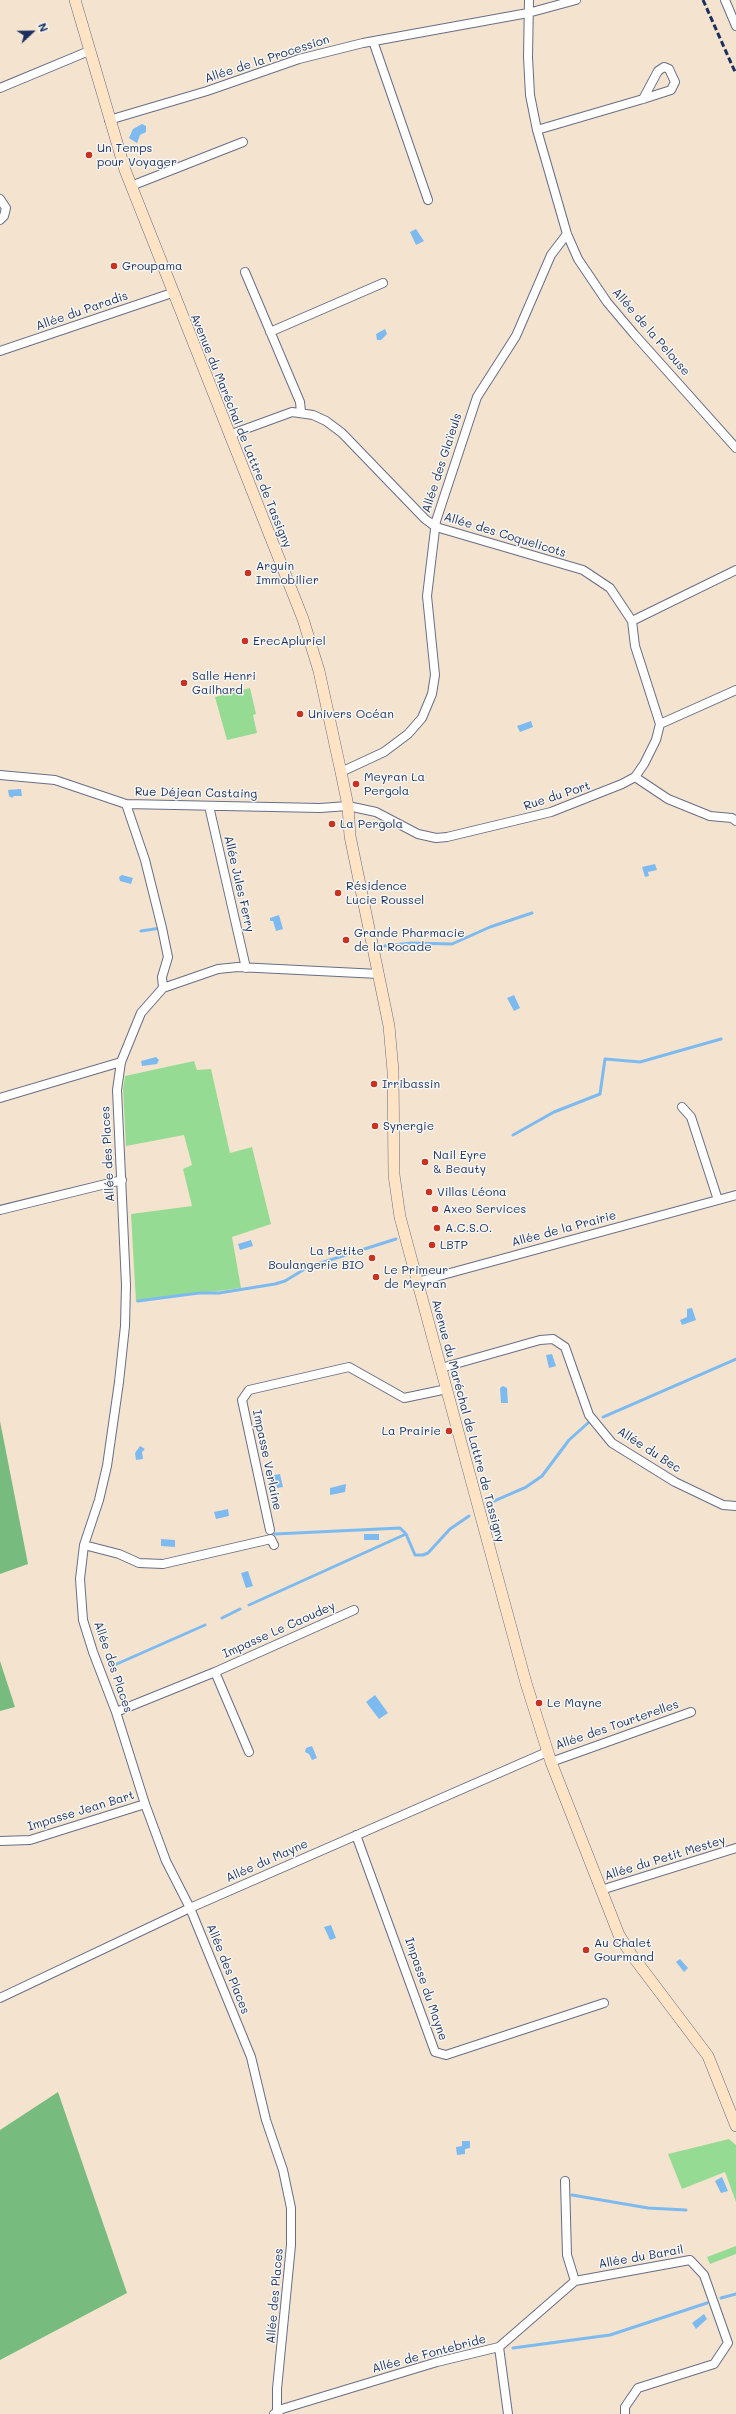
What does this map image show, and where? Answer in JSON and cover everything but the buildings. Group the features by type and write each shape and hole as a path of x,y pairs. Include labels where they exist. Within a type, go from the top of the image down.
{"main road":[{"name":"Avenue du Maréchal de Lattre de Tassigny","path":"75,0 109,120 131,186 172,294 306,628 319,671 348,806 350,836 379,974 392,1049 396,1192 403,1230 526,1684 549,1757 601,1890 624,1944 708,2056 736,2126"}],"street":[{"name":"Allée de la Pelouse","path":"529,0 528,57 530,95 537,130 567,234 578,259 607,302 736,448"},
{"name":"Allée de la Procession","path":"109,120 207,91 299,59 373,41 528,13 576,0"},
{"path":"725,0 736,26"},
{"path":"373,41 428,200"},
{"path":"0,88 89,51"},
{"path":"537,130 643,99"},
{"path":"131,186 243,142"},
{"path":"0,199 6,208 4,216 0,220"},
{"name":"Allée des Glaïeuls","path":"341,772 384,752 408,734 422,718 432,694 435,675 427,596 436,521 476,397 516,336 550,255 567,234"},
{"path":"245,272 300,402 300,412"},
{"path":"270,332 383,283"},
{"name":"Allée du Paradis","path":"0,352 172,294"},
{"name":"Allée des Coquelicots","path":"228,435 288,413 300,412 321,418 342,433 425,519 436,527 583,570 610,588 632,621"},
{"path":"736,570 632,621 634,646 660,724 651,752 635,777 668,799 710,816 732,818 736,822"},
{"path":"660,724 736,690"},
{"name":"Rue Déjean Castaing","path":"0,775 55,780 126,804 320,808 348,806"},
{"name":"Rue du Port","path":"348,806 376,812 418,834 436,838 447,837 551,812 606,792 635,777"},
{"path":"126,804 145,860 164,935 168,957 162,977 162,988 218,969 246,968 379,974"},
{"name":"Allée Jules Ferry","path":"210,806 246,968"},
{"name":"Allée des Places","path":"162,988 141,1013 120,1062 117,1090 126,1285 125,1326 107,1466 99,1500 84,1545 80,1579 83,1620 93,1652 116,1712 145,1804 166,1861 190,1908 251,2057 266,2120 283,2170 291,2208 291,2252 277,2389 276,2413"},
{"path":"0,1098 120,1062"},
{"path":"682,1107 691,1117 718,1200"},
{"path":"0,1210 122,1180"},
{"name":"Allée de la Prairie","path":"417,1282 736,1195"},
{"name":"Allée du Bec","path":"441,1368 540,1340 553,1339 564,1347 589,1415 612,1443 675,1482 723,1505 736,1506"},
{"name":"Impasse Verlaine","path":"270,1530 242,1400 249,1390 349,1367 404,1398 447,1389"},
{"path":"84,1545 120,1554 139,1563 164,1564 271,1539 274,1545"},
{"name":"Impasse Le Caoudey","path":"116,1712 215,1672 354,1610"},
{"name":"Impasse Le Caoudey","path":"215,1672 248,1752"},
{"name":"Allée des Tourterelles","path":"549,1757 691,1712"},
{"name":"Allée du Mayne","path":"0,1998 190,1908 356,1835 549,1757"},
{"name":"Impasse Jean Bart","path":"0,1841 30,1840 145,1804"},
{"name":"Impasse du Mayne","path":"356,1835 390,1923 435,2052 446,2055 604,2003"},
{"name":"Allée du Petit Mestey","path":"601,1890 736,1848"},
{"path":"499,2347 575,2281 567,2255 565,2181"},
{"name":"Allée du Barail","path":"575,2281 690,2260 704,2275 728,2343 714,2364 638,2388 625,2407 625,2414"},
{"name":"Allée de Fontebride","path":"276,2413 437,2362 499,2347 508,2414"}],"green space":[{"path":"250,688 256,714 253,715 257,733 227,740 215,697"},
{"path":"194,1061 197,1070 211,1069 230,1153 252,1147 271,1224 232,1237 241,1288 136,1302 131,1214 192,1206 183,1169 192,1165 184,1135 126,1146 123,1089 125,1076"},
{"path":"0,1421 28,1564 0,1574"},
{"path":"0,1661 15,1707 0,1711"},
{"path":"58,2092 127,2293 0,2360 0,2130"},
{"path":"729,2139 736,2145 736,2202 725,2172 682,2189 668,2154"},
{"path":"736,2246 736,2254 710,2264 707,2257"}],"water":[{"path":"142,124 146,126 146,132 140,135 137,143 129,138 133,129"},
{"path":"416,229 424,241 416,245 410,232"},
{"path":"385,329 387,334 381,340 377,340 376,334"},
{"path":"531,721 533,727 520,732 517,726"},
{"path":"21,789 22,796 14,796 12,798 9,796 8,790"},
{"path":"655,864 657,870 648,872 649,876 645,877 642,867"},
{"path":"122,875 133,878 131,884 120,881 119,877"},
{"path":"279,915 283,929 276,931 273,921 270,921 270,918"},
{"path":"514,995 520,1008 514,1011 507,998"},
{"path":"156,1057 159,1060 157,1064 142,1066 141,1061"},
{"path":"251,1240 253,1246 240,1250 238,1244"},
{"path":"692,1308 696,1320 682,1325 680,1320 687,1317 687,1309"},
{"path":"552,1354 556,1366 549,1368 546,1355"},
{"path":"503,1386 507,1388 508,1403 501,1403 500,1388"},
{"path":"140,1446 145,1449 142,1452 143,1459 136,1460 135,1453"},
{"path":"280,1474 283,1487 277,1488 274,1475"},
{"path":"346,1484 345,1492 330,1495 330,1488"},
{"path":"228,1509 229,1516 216,1519 214,1512"},
{"path":"364,1534 379,1534 379,1540 364,1540"},
{"path":"161,1539 175,1540 175,1547 161,1546"},
{"path":"248,1571 253,1586 246,1588 241,1573"},
{"path":"375,1695 388,1713 379,1719 366,1702"},
{"path":"312,1746 317,1758 312,1760 309,1754 305,1752 306,1748"},
{"path":"331,1925 336,1938 330,1940 324,1927"},
{"path":"680,1959 688,1968 684,1972 676,1962"},
{"path":"462,2141 470,2141 470,2148 465,2149 465,2154 457,2155 456,2147 462,2146"},
{"path":"722,2177 728,2191 721,2193 715,2181"},
{"path":"704,2314 707,2319 696,2329 692,2323"}],"waterway":[{"path":"384,946 411,943 452,944 490,927 532,913"},
{"path":"141,931 161,928"},
{"path":"513,1135 554,1112 600,1094 605,1059 640,1062 721,1039"},
{"path":"138,1301 199,1293 219,1293 275,1284 285,1281 308,1267 396,1239"},
{"path":"603,1417 736,1359"},
{"path":"487,1504 526,1487 542,1476 569,1440 588,1423"},
{"path":"275,1534 400,1528 406,1534 415,1555 423,1555 428,1553 450,1529 469,1516"},
{"path":"249,1605 406,1534"},
{"path":"222,1618 240,1609"},
{"path":"110,1667 205,1625"},
{"path":"572,2195 648,2208 686,2210"},
{"path":"721,2298 736,2294"},
{"path":"513,2348 610,2335 707,2303"}],"railway":[{"path":"703,0 736,74"}],"place":[{"name":"Un Temps pour Voyager","path":"89,155"},
{"name":"Groupama","path":"114,266"},
{"name":"Arguin Immobilier","path":"248,573"},
{"name":"ErecApluriel","path":"245,641"},
{"name":"Salle Henri Gailhard","path":"184,683"},
{"name":"Univers Océan","path":"300,714"},
{"name":"Meyran La Pergola","path":"356,784"},
{"name":"La Pergola","path":"332,824"},
{"name":"Résidence Lucie Roussel","path":"338,893"},
{"name":"Grande Pharmacie de la Rocade","path":"346,940"},
{"name":"Irribassin","path":"374,1084"},
{"name":"Synergie","path":"375,1126"},
{"name":"Nail Eyre & Beauty","path":"425,1162"},
{"name":"Villas Léona","path":"429,1192"},
{"name":"Axeo Services","path":"435,1209"},
{"name":"A.C.S.O.","path":"437,1228"},
{"name":"LBTP","path":"432,1245"},
{"name":"La Petite Boulangerie BIO","path":"372,1258"},
{"name":"Le Primeur de Meyran","path":"376,1277"},
{"name":"La Prairie","path":"449,1431"},
{"name":"Le Mayne","path":"539,1703"},
{"name":"Au Chalet Gourmand","path":"586,1950"}]}
